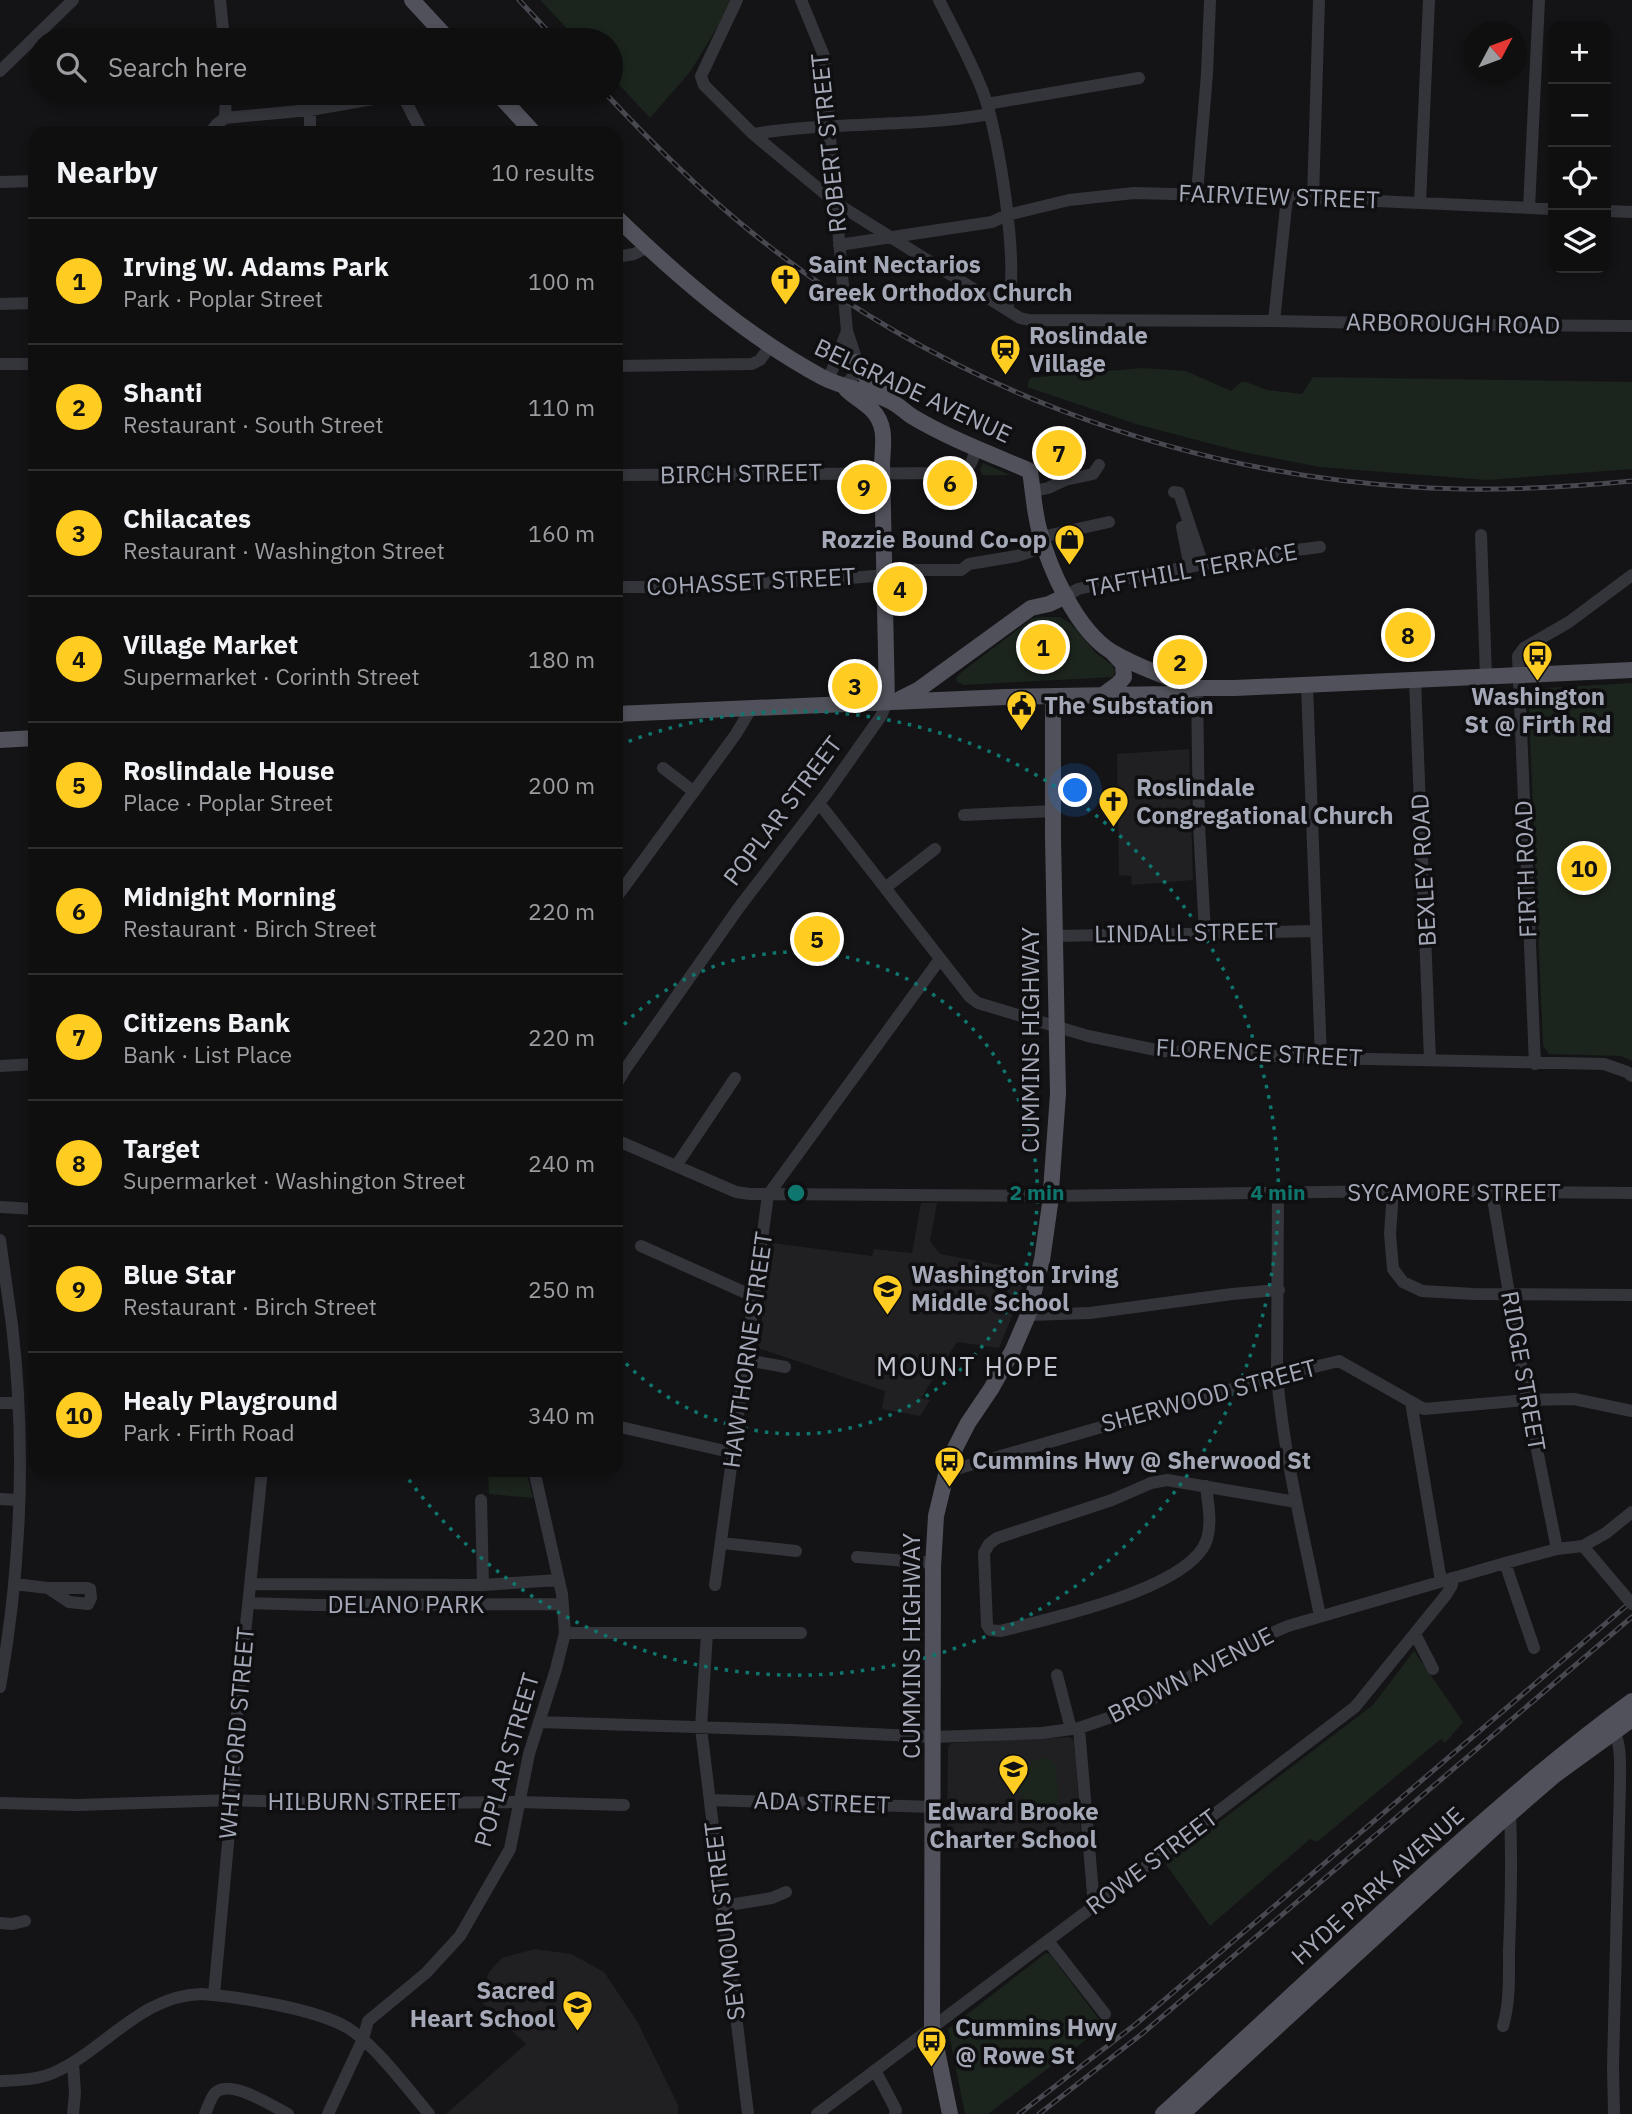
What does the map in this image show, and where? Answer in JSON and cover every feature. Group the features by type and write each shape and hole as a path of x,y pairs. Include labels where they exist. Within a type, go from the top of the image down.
{"main road":[{"path":"412,0 438,28"},
{"path":"509,105 528,126"},
{"name":"BELGRADE AVENUE","path":"623,224 713,303 771,345 828,381 891,401 913,417 1030,471 1034,491"},
{"path":"857,362 876,389 891,401"},
{"path":"844,387 874,412 883,429 887,702"},
{"path":"883,429 887,421 895,415 913,417"},
{"path":"1034,491 1043,542 1066,596 1084,624 1123,664 1124,677 1103,695"},
{"path":"887,702 918,690 1031,608 1066,596"},
{"path":"1111,652 1197,688"},
{"path":"958,661 949,675 950,686 969,699"},
{"path":"623,714 969,699 1168,694 1197,688 1632,670"},
{"name":"CUMMINS HIGHWAY","path":"950,2114 932,2026 933,1563 936,1516 950,1458 968,1423 1002,1369 1028,1315 1042,1260 1051,1196 1058,1094 1053,696"},
{"path":"0,740 28,738"},
{"name":"HYDE PARK AVENUE","path":"1163,2114 1380,1913 1506,1810 1555,1775 1611,1726 1632,1701"},
{"name":"HYDE PARK AVENUE","path":"1611,1726 1632,1719"},
{"name":"HYDE PARK AVENUE","path":"1182,2114 1506,1810"}],"street":[{"path":"44,28 73,0"},
{"path":"220,0 224,28"},
{"name":"ARBOROUGH ROAD","path":"737,0 701,77 702,83 753,134 836,203 1020,318 1632,326"},
{"name":"ROBERT STREET","path":"801,0 824,57 847,331 857,362"},
{"path":"939,0 983,92 1000,163 1007,215 1011,280 1007,309"},
{"path":"1198,193 1210,0"},
{"path":"1313,198 1319,0"},
{"path":"1420,203 1429,0"},
{"path":"1529,208 1539,0"},
{"path":"0,71 28,44"},
{"path":"753,134 829,126 922,121 1139,78"},
{"path":"225,118 226,105"},
{"path":"215,126 225,118 337,105"},
{"path":"409,105 419,126"},
{"path":"310,110 310,126"},
{"path":"0,182 28,181"},
{"name":"FAIRVIEW STREET","path":"839,245 992,222 1007,215 1069,200 1134,192 1548,209"},
{"path":"1274,321 1287,197"},
{"path":"1611,211 1632,212"},
{"path":"623,256 648,247"},
{"path":"0,303 28,303"},
{"name":"ROBERT STREET","path":"828,381 847,331"},
{"path":"623,366 752,364 763,357 771,345"},
{"path":"844,387 855,374 857,362"},
{"path":"0,364 28,364"},
{"name":"BIRCH STREET","path":"623,475 962,472 971,466 976,447"},
{"path":"1034,491 1093,474 1099,465"},
{"path":"1174,492 1178,493 1197,566 1187,545 1174,492"},
{"name":"COHASSET STREET","path":"623,587 784,582 886,575 898,570 961,570 969,564 1017,556 1043,542 1109,522"},
{"path":"1481,535 1486,676"},
{"name":"TAFTHILL TERRACE","path":"1066,596 1078,589 1197,566 1280,551 1320,547"},
{"path":"1518,675 1518,656 1524,648 1569,622 1632,575"},
{"name":"FIRTH ROAD","path":"1518,675 1535,1064"},
{"name":"BEXLEY ROAD","path":"1415,680 1430,1060"},
{"path":"1307,684 1321,1058"},
{"path":"1197,688 1199,825 1205,932"},
{"name":"POPLAR STREET","path":"623,1073 740,906 880,718 887,702"},
{"path":"623,888 736,734 752,707"},
{"path":"663,768 693,791"},
{"name":"FLORENCE STREET","path":"819,803 970,997 978,1003 1088,1036 1161,1051 1321,1058 1604,1064 1632,1076"},
{"path":"964,815 1054,810"},
{"path":"885,888 935,849"},
{"name":"LINDALL STREET","path":"1055,936 1316,931"},
{"name":"HAWTHORNE STREET","path":"715,1585 768,1195 940,959"},
{"path":"0,1066 28,1064"},
{"path":"676,1167 735,1078"},
{"name":"SYCAMORE STREET","path":"623,1143 736,1192 768,1195 1051,1196 1393,1191 1632,1193"},
{"path":"1393,1191 1390,1234 1393,1269 1403,1282 1422,1291 1632,1295"},
{"name":"RIDGE STREET","path":"1492,1193 1527,1400 1557,1549"},
{"path":"1278,1194 1277,1376 1296,1502 1320,1616"},
{"path":"0,1208 28,1209"},
{"path":"0,1240 12,1326 18,1403 19,1500 0,1687"},
{"path":"641,1246 755,1297"},
{"path":"1028,1315 1090,1313 1279,1290"},
{"path":"747,1360 785,1367"},
{"name":"SHERWOOD STREET","path":"946,1472 1277,1376 1339,1361 1424,1409 1527,1400 1582,1399 1632,1411"},
{"path":"1410,1402 1446,1579"},
{"path":"0,1403 18,1403"},
{"path":"623,1428 734,1453"},
{"name":"WHITFORD STREET","path":"214,1995 238,1702 261,1477"},
{"name":"POPLAR STREET","path":"328,2114 363,2039 368,2021 426,1973 460,1936 510,1849 529,1754 565,1633 559,1580 536,1477"},
{"path":"1206,1486 1209,1519 1206,1540 1198,1554 1181,1569 1140,1590 1080,1611 1002,1631 990,1630 987,1625 984,1553 989,1544 997,1538 1112,1500 1151,1483 1167,1480 1206,1486 1296,1502"},
{"path":"0,1499 19,1500"},
{"path":"481,1500 483,1585"},
{"path":"1632,1512 1606,1533 1583,1545 1632,1604"},
{"path":"722,1543 796,1551"},
{"name":"BROWN AVENUE","path":"539,1722 933,1737 1014,1734 1075,1728 1126,1712 1242,1646 1288,1626 1446,1579 1557,1549 1583,1545"},
{"path":"857,1557 933,1563"},
{"path":"1505,1563 1534,1648"},
{"name":"ROWE STREET","path":"817,2114 1354,1707 1450,1590 1446,1579"},
{"name":"DELANO PARK","path":"251,1584 483,1585 559,1580"},
{"path":"9,1593 48,1588"},
{"name":"DELANO PARK","path":"249,1603 563,1604"},
{"path":"565,1633 801,1633"},
{"name":"SEYMOUR STREET","path":"707,1633 701,1728 748,2114"},
{"path":"1415,1634 1433,1669"},
{"path":"1057,1675 1075,1728 1094,1906"},
{"path":"1611,1726 1619,1750 1628,1836 1613,2066 1614,2114"},
{"name":"HILBURN STREET","path":"0,1803 78,1805 232,1800 341,1804 518,1802 624,1805"},
{"name":"ADA STREET","path":"711,1800 934,1807"},
{"path":"1503,2026 1508,1988 1512,1851 1506,1810"},
{"path":"723,1906 772,1898 786,1892"},
{"path":"0,1923 25,1921"},
{"path":"1048,1941 1105,2014"},
{"path":"0,2081 41,2077 73,2063 153,2006 170,1999 190,1994 214,1995 321,2016 350,2029 363,2039 429,2114"},
{"path":"73,2063 73,2114"},
{"path":"875,2070 897,2110 895,2114"},
{"path":"205,2114 217,2092 226,2087 239,2090 288,2114"}],"shaded area":[{"path":"540,0 734,0 690,72 650,118 623,89 623,28 567,28"},
{"path":"1142,368 1186,371 1231,391 1241,382 1246,382 1267,390 1302,394 1313,377 1632,382 1632,469 1487,480 1319,467 1243,452 1139,425 1027,387 1030,378"},
{"path":"983,463 1010,475 982,475 980,470"},
{"path":"1060,617 1070,623 1097,654 1112,665 1115,671 1113,677 964,685 957,682 959,674 1033,618"},
{"path":"1632,683 1632,1061 1621,1056 1549,1054 1543,1046 1528,689"},
{"path":"1189,749 1193,880 1132,885 1131,876 1119,875 1117,754"},
{"name":"Washington Irving Middle School","path":"921,1203 937,1203 930,1241 940,1254 1027,1270 999,1348 957,1342 921,1398 930,1400 920,1416 882,1409 885,1391 758,1348 772,1243 872,1256 874,1249 912,1253"},
{"path":"488,1477 528,1477 533,1498 489,1494"},
{"path":"1414,1651 1463,1722 1445,1743 1441,1739 1317,1842 1310,1839 1210,1926 1165,1863 1373,1705"},
{"name":"Edward Brooke Charter School","path":"1069,1737 1074,1740 1082,1848 947,1848 948,1747 951,1743"},
{"path":"1044,1757 1051,1759 1056,1766 1059,1811 1022,1811 1020,1777 1033,1761"},
{"name":"Sacred Heart School","path":"535,1949 571,1954 604,1972 637,2021 678,2105 678,2114 446,2114 526,2044 479,2000 489,1972 502,1958"},
{"path":"1046,1953 1050,1954 1104,2026 988,2114 965,2114 948,2029"}],"railway":[{"path":"519,0 545,28"},
{"path":"617,105 712,199 822,285 899,333 979,375 1062,411 1148,440 1236,462 1324,478 1414,487 1469,489 1632,481"},
{"path":"1019,2114 1136,2024 1632,1601"},
{"path":"1039,2114 1143,2033 1632,1617"}],"place":[{"name":"Saint Nectarios Greek Orthodox Church","path":"785,306"},
{"name":"Roslindale Village","path":"1006,377"},
{"name":"Citizens Bank","path":"1059,453"},
{"name":"Midnight Morning","path":"950,483"},
{"name":"Blue Star","path":"864,487"},
{"name":"Rozzie Bound Co-op","path":"1070,567"},
{"name":"Village Market","path":"900,589"},
{"name":"Target","path":"1408,635"},
{"name":"Irving W. Adams Park","path":"1043,647"},
{"name":"Shanti","path":"1180,662"},
{"name":"Washington St @ Firth Rd","path":"1538,682"},
{"name":"Chilacates","path":"855,686"},
{"name":"The Substation","path":"1021,733"},
{"name":"Roslindale Congregational Church","path":"1113,829"},
{"name":"Healy Playground","path":"1584,868"},
{"name":"Roslindale House","path":"817,939"},
{"name":"Washington Irving Middle School","path":"888,1316"},
{"name":"Cummins Hwy @ Sherwood St","path":"949,1488"},
{"name":"Edward Brooke Charter School","path":"1013,1797"},
{"name":"Sacred Heart School","path":"578,2032"},
{"name":"Cummins Hwy @ Rowe St","path":"932,2069"}],"district":[{"name":"MOUNT HOPE","path":"968,1367"}]}
